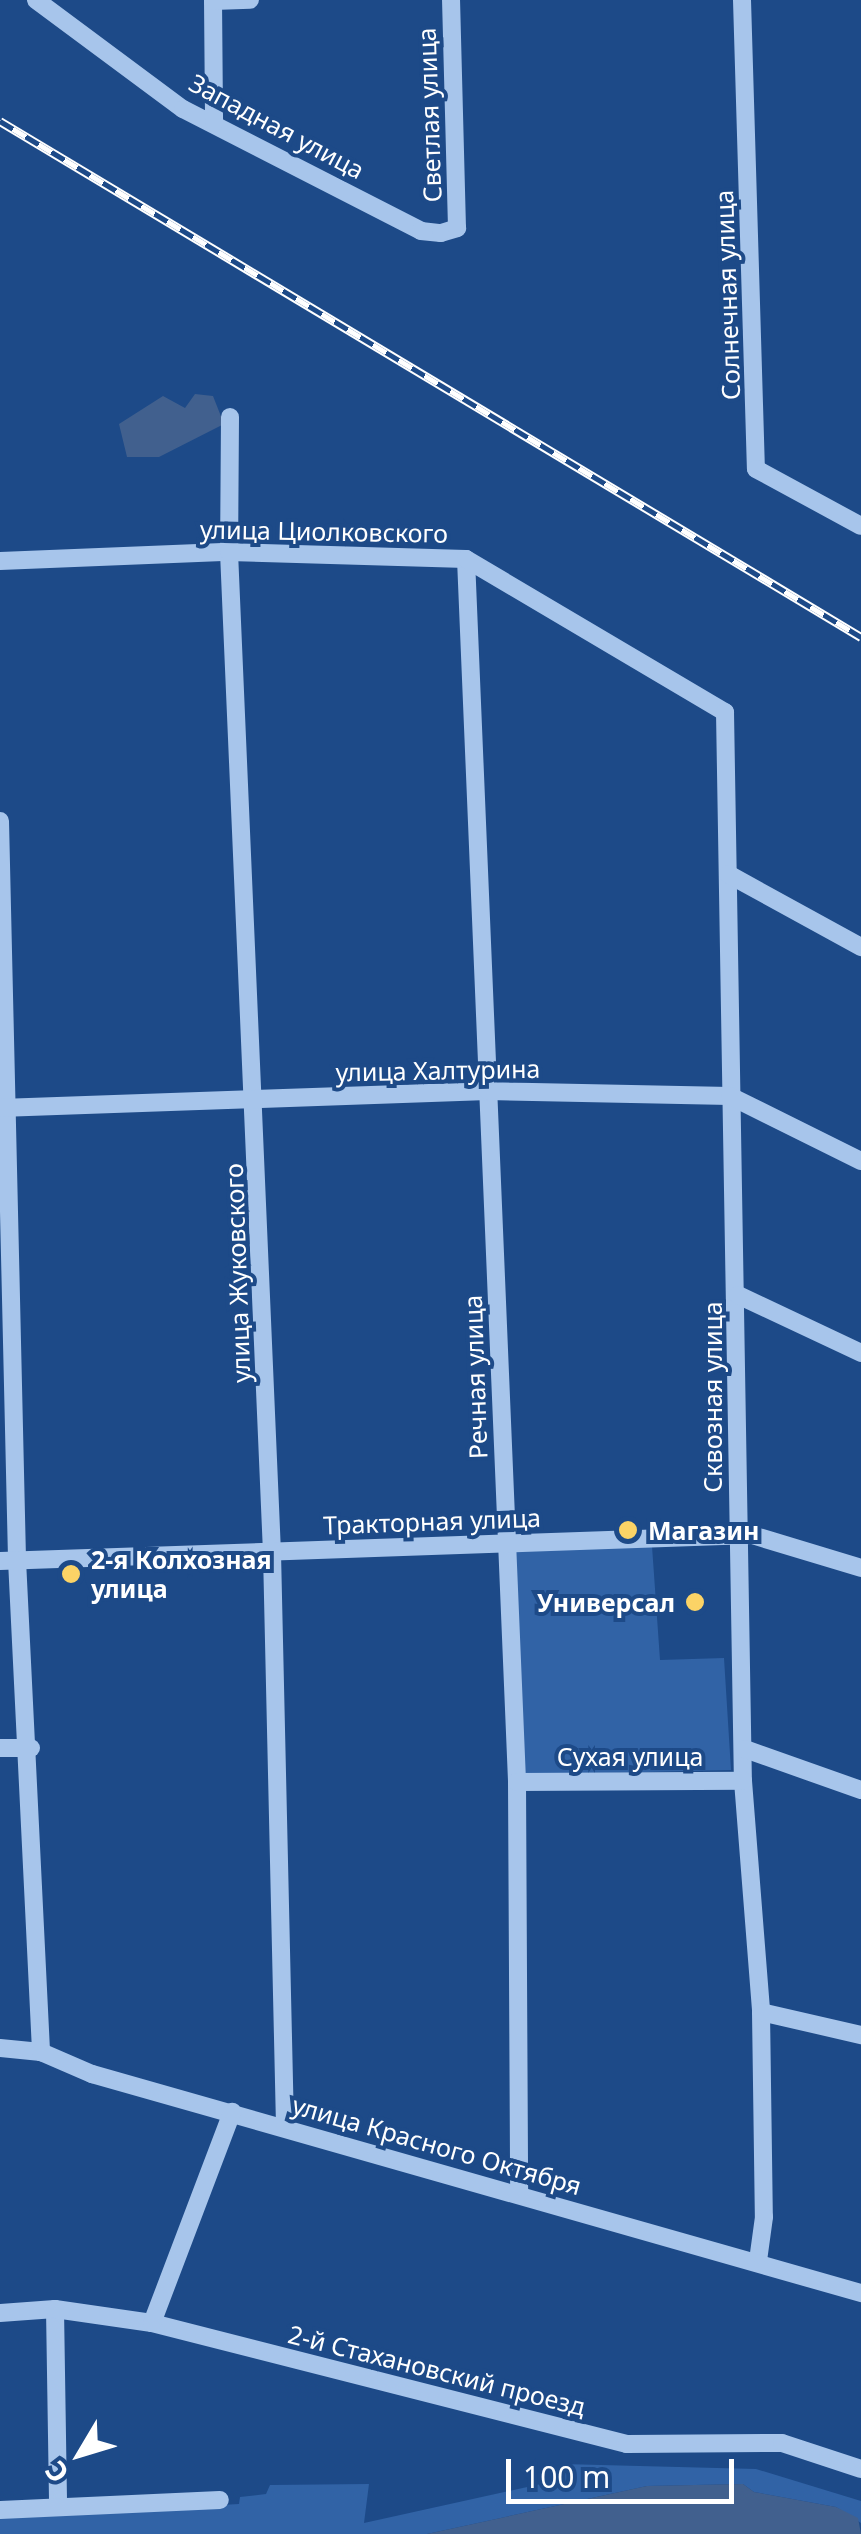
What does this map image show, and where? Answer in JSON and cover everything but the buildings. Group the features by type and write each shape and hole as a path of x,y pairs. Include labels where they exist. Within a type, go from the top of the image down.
{"street":[{"name":"Западная улица","path":"36,0 183,109 421,230 457,228"},
{"path":"214,123 213,1 250,0"},
{"name":"Светлая улица","path":"451,0 457,228"},
{"name":"Солнечная улица","path":"742,0 756,469 861,526"},
{"name":"улица Жуковского","path":"230,417 228,552 256,1099 272,1553 285,2128"},
{"name":"улица Циолковского","path":"0,561 228,552 466,559 725,712"},
{"name":"Речная улица","path":"466,559 518,1782 519,2194"},
{"name":"Сквозная улица","path":"725,712 730,1096 738,1296 736,1535 743,1781 761,2012 764,2217 758,2260"},
{"path":"0,820 8,1561 31,1748 41,2052"},
{"path":"728,874 861,947"},
{"name":"улица Халтурина","path":"5,1108 488,1091 730,1096 861,1162"},
{"path":"738,1296 861,1352"},
{"name":"Тракторная улица","path":"8,1561 736,1535 861,1568"},
{"path":"0,1748 31,1748"},
{"path":"744,1749 861,1790"},
{"name":"Сухая улица","path":"518,1782 743,1781"},
{"path":"761,2012 861,2035"},
{"name":"улица Красного Октября","path":"0,2048 41,2052 92,2074 758,2260 861,2294"},
{"path":"152,2323 232,2112"},
{"path":"55,2310 58,2506"},
{"name":"2-й Стахановский проезд","path":"0,2313 55,2310 152,2323 627,2444 782,2443 861,2470"},
{"path":"0,2510 220,2500"}],"shaded area":[{"path":"195,394 213,396 224,424 159,457 127,457 119,424 163,396 185,408"},
{"path":"652,1546 660,1660 724,1658 731,1770 522,1775 512,1551"},
{"path":"562,2464 756,2469 861,2501 861,2523 836,2507 754,2492 743,2484 647,2486 427,2534 0,2534 0,2518 239,2504 240,2497 266,2494 270,2485 369,2484 364,2523 550,2482"},
{"path":"743,2484 754,2492 836,2507 858,2518 861,2534 427,2534 647,2486"}],"railway":[{"path":"0,121 861,637"}],"place":[{"name":"Магазин","path":"628,1530"},
{"name":"2-я Колхозная улица","path":"71,1574"},
{"name":"Универсал","path":"695,1602"}]}
